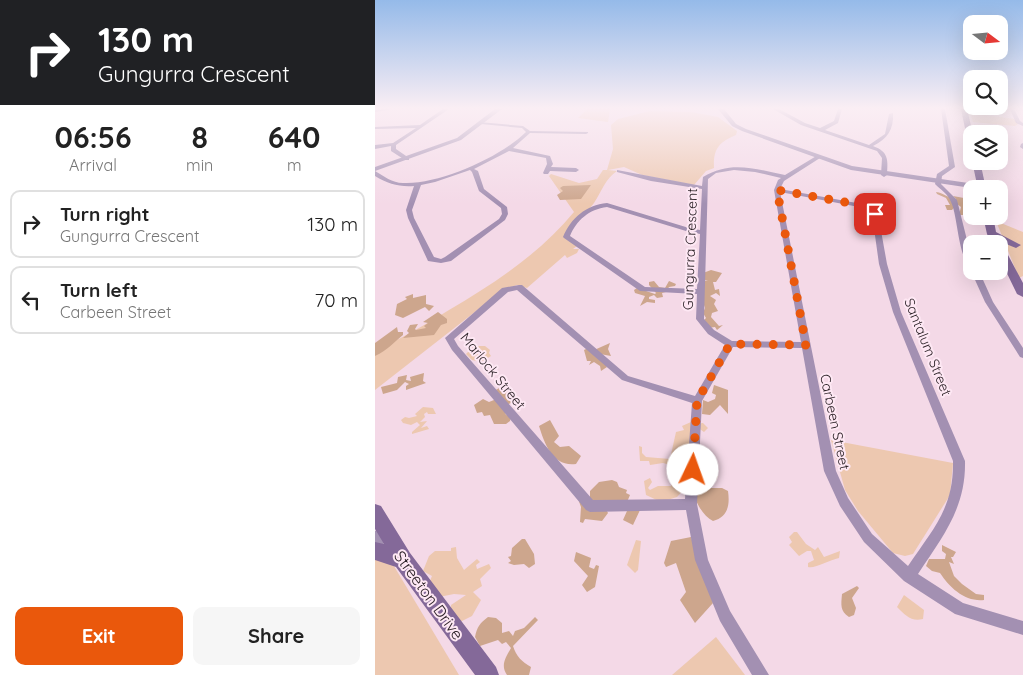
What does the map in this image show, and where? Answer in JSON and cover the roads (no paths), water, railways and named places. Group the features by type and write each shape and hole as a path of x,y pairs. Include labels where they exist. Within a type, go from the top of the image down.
{"main road":[{"path":"990,225 992,234 1020,248"},
{"path":"1008,265 1023,294"},
{"name":"Streeton Drive","path":"379,527 488,675"},
{"path":"375,551 403,560"}],"street":[{"path":"375,146 394,144 399,140"},
{"path":"375,169 455,140"},
{"path":"375,173 393,183 418,184 469,168 509,149 519,140"},
{"path":"772,140 851,168 884,175 963,185"},
{"path":"853,140 870,146 884,154 884,175"},
{"path":"870,146 880,140"},
{"path":"948,140 952,166 939,176 938,182 940,188 954,200 963,238"},
{"path":"394,144 393,150 407,159"},
{"path":"509,149 548,157 550,164 547,171 576,170"},
{"path":"777,190 781,180 819,158"},
{"path":"418,184 409,210 411,218 431,259 441,261 502,220 505,214 504,207 481,190 475,171 469,168"},
{"name":"Gungurra Crescent","path":"730,344 711,332 701,319 705,178 711,173 729,168 747,169 785,178"},
{"path":"619,171 651,179 704,188"},
{"name":"Carbeen Street","path":"777,190 830,470 844,502 868,538 909,576 960,609 1023,628"},
{"name":"Santalum Street","path":"777,190 861,205 871,209 875,214 883,264 897,312 959,461 960,485 954,505 909,576"},
{"path":"701,292 643,289 567,237 568,231 589,208 597,205 607,206 688,230 703,232"},
{"path":"979,280 989,302 1023,355"},
{"name":"Marlock Street","path":"691,504 590,506 455,348 449,338 505,290 519,287 625,378 697,401"},
{"path":"761,675 725,616 702,560 691,504 697,401 730,344 806,345"}]}
